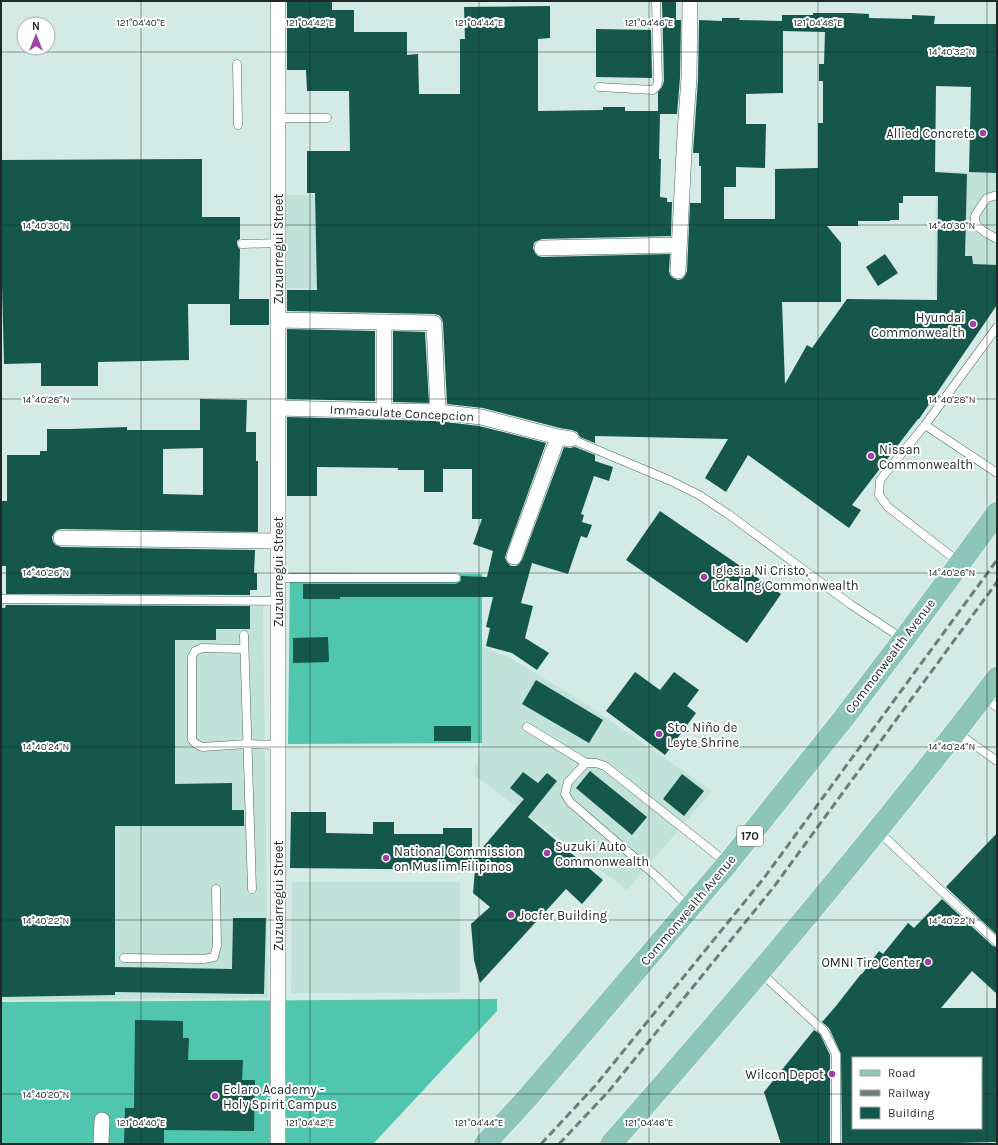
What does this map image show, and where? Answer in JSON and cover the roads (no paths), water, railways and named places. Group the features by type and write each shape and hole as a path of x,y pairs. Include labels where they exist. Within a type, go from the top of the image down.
{"main road":[{"name":"Commonwealth Avenue","path":"485,1144 529,1096 728,863 904,640 997,514"},
{"path":"611,1144 760,972 877,831 955,732 990,701 997,678"}],"street":[{"name":"Zuzuarregui Street","path":"278,1 278,1144"},
{"path":"678,271 689,78 690,1"},
{"path":"542,248 679,245"},
{"path":"278,320 434,323 438,412"},
{"path":"384,322 384,411"},
{"name":"Immaculate Concepcion","path":"278,408 438,412 481,417 564,438"},
{"path":"514,557 564,438"},
{"path":"61,538 278,541"},
{"path":"101,1144 102,1120"}],"lane":[{"path":"598,87 653,90 657,86 656,1"},
{"path":"237,64 238,125"},
{"path":"278,118 327,118"},
{"path":"997,195 987,198 975,215 978,227 997,239"},
{"path":"242,244 278,244"},
{"path":"961,564 888,508 879,495 880,480 925,425 997,327"},
{"path":"925,425 997,473"},
{"path":"564,438 671,481 699,495 728,514 850,604 904,640"},
{"path":"278,578 456,578"},
{"path":"1,599 278,601"},
{"path":"244,635 252,889"},
{"path":"244,650 202,648 195,651 192,657 192,740 202,747 247,744 278,745"},
{"path":"527,727 586,763 596,763 605,766 728,863"},
{"path":"955,732 997,761"},
{"path":"586,763 568,782 565,794 570,802 656,876 690,908"},
{"path":"877,831 997,942"},
{"path":"124,958 204,959 214,957 217,946 216,889"},
{"path":"760,972 824,1031 836,1054 836,1144"}],"railway":[{"path":"541,1144 595,1086 764,878 997,560"},
{"path":"559,1144 608,1092 773,888 997,582"}],"place":[{"name":"Allied Concrete","path":"983,133"},
{"name":"Hyundai Commonwealth","path":"973,324"},
{"name":"Nissan Commonwealth","path":"871,456"},
{"name":"Iglesia Ni Cristo, Lokal ng Commonwealth","path":"704,577"},
{"name":"Sto. Niño de Leyte Shrine","path":"659,734"},
{"name":"Suzuki Auto Commonwealth","path":"547,853"},
{"name":"National Commission on Muslim Filipinos","path":"386,858"},
{"name":"Jocfer Building","path":"511,915"},
{"name":"OMNI Tire Center","path":"928,962"},
{"name":"Wilcon Depot","path":"832,1074"},
{"name":"Eclaro Academy - Holy Spirit Campus","path":"215,1096"}]}
